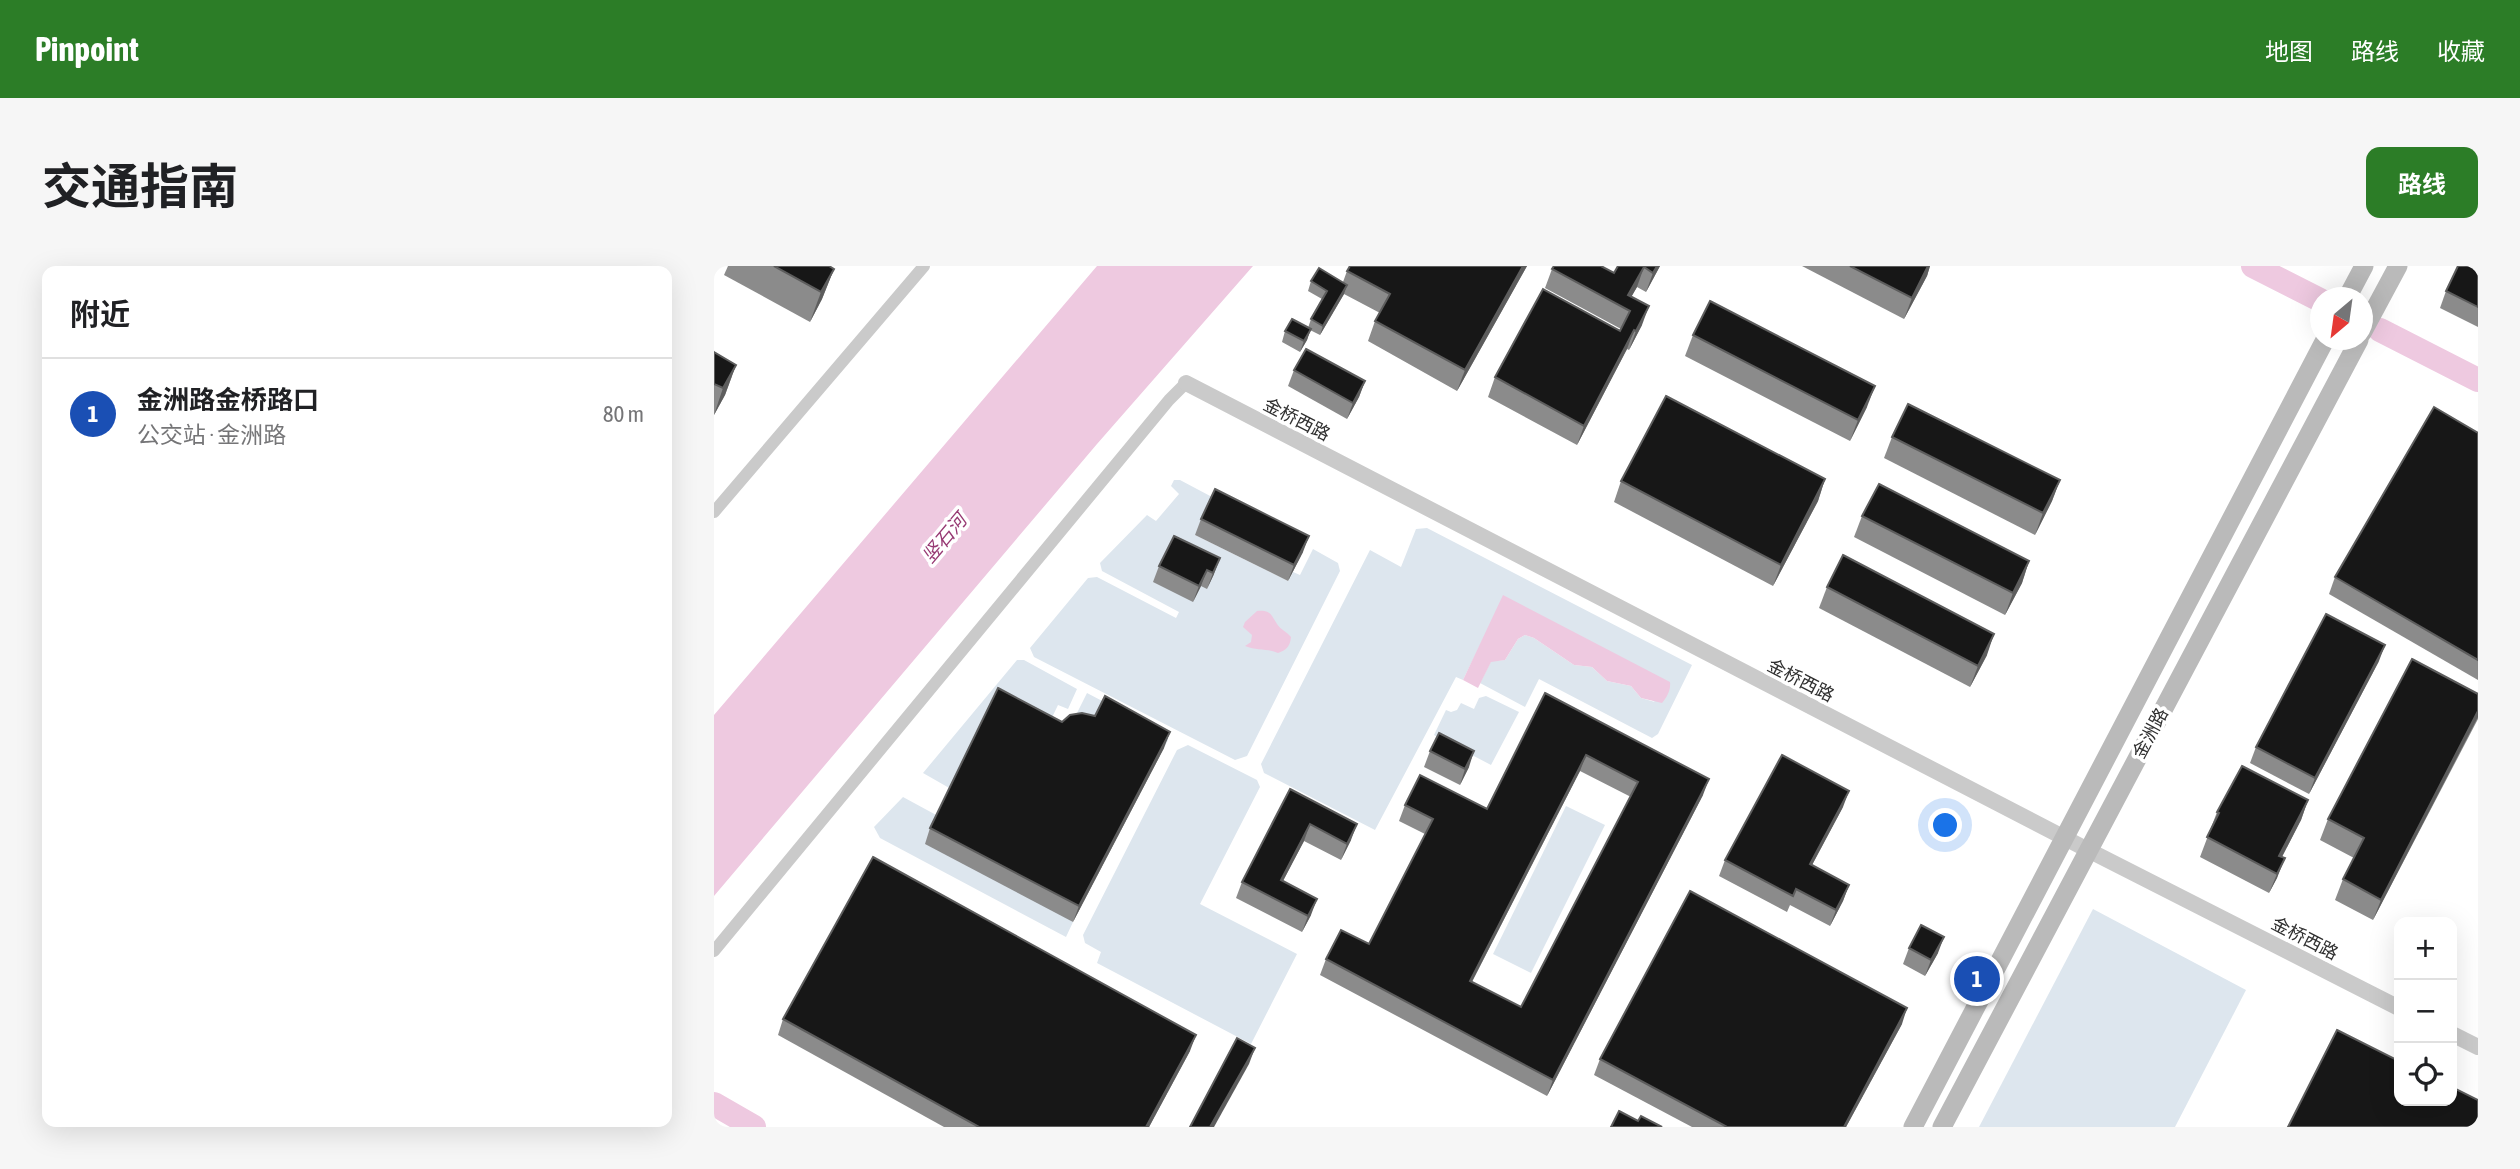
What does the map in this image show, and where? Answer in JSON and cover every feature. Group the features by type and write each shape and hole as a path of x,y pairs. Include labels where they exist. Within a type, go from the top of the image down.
{"main road":[{"path":"2353,287 2364,266"},
{"path":"2373,313 2398,266"},
{"name":"金洲路","path":"1913,1127 2320,350"},
{"name":"金洲路","path":"1942,1127 2354,350"}],"street":[{"path":"714,512 924,266"},
{"path":"714,951 1169,400 1186,383"},
{"name":"金桥西路","path":"1186,383 2088,850 2394,1004"},
{"path":"2457,1036 2478,1047"}],"shaded area":[{"path":"1174,480 1180,480 1246,515 1195,535 1288,581 1293,572 1300,575 1313,549 1338,563 1340,571 1247,756 1235,760 1034,657 1030,648 1088,578 1097,577 1176,618 1179,612 1102,571 1100,563 1147,515 1156,521 1179,494 1171,486"},
{"path":"1427,528 1692,665 1658,734 1652,738 1539,679 1525,707 1480,683 1491,661 1505,660 1518,639 1525,635 1534,638 1574,665 1592,667 1607,681 1631,686 1641,698 1655,702 1504,596 1463,680 1456,677 1375,830 1264,773 1261,764 1370,550 1401,567 1416,529"},
{"path":"1017,660 1024,660 1077,689 1068,709 1058,705 1045,732 951,789 923,773"},
{"path":"1087,693 1167,735 1164,748 1100,713 1094,722 1077,713"},
{"path":"1486,696 1519,712 1491,765 1434,735 1446,710 1457,710 1461,703 1474,709 1479,698"},
{"path":"1188,745 1257,780 1260,787 1200,904 1297,954 1251,1044 1097,963 1101,952 1085,943 1083,935 1177,750"},
{"path":"903,797 938,816 1073,922 1066,937 880,838 874,827"},
{"path":"1566,806 1605,825 1531,973 1493,954"},
{"path":"2093,909 2246,990 2175,1127 1979,1127"}],"water":[{"name":"竖石河","path":"1097,266 1253,266 1097,444 714,896 714,715"},
{"path":"1503,595 1670,682 1666,698 1662,703 1641,698 1631,686 1607,681 1592,667 1574,665 1534,638 1525,635 1518,639 1505,660 1491,662 1478,688 1463,680"},
{"path":"1257,611 1270,613 1278,626 1291,637 1286,649 1278,653 1245,646 1251,642 1252,635 1243,627"}],"building":[{"path":"774,266 829,266 834,269 821,292"},
{"path":"1350,266 1523,266 1465,370 1375,321 1390,294 1347,271"},
{"path":"1554,266 1601,266 1614,273 1618,266 1657,266 1653,273 1644,267 1628,295 1649,306 1584,426 1495,377 1543,289 1620,331 1630,311 1552,269"},
{"path":"1850,266 1928,266 1912,298"},
{"path":"2458,266 2478,268 2478,307 2446,291"},
{"path":"1319,268 1347,285 1323,326 1311,319 1327,291 1311,281"},
{"path":"1710,301 1875,386 1858,420 1693,335"},
{"path":"1292,319 1311,329 1304,341 1285,331"},
{"path":"1306,349 1365,381 1353,403 1294,370"},
{"path":"714,352 736,365 723,388 714,384"},
{"path":"1666,396 1825,479 1781,565 1621,481"},
{"path":"1908,404 2060,480 2043,513 1892,437"},
{"path":"2434,407 2478,433 2478,660 2335,577"},
{"path":"1879,484 2029,561 2013,593 1862,516"},
{"path":"1215,489 1309,536 1294,565 1201,519"},
{"path":"1174,536 1220,558 1213,573 1207,570 1199,586 1159,566"},
{"path":"1843,555 1994,634 1978,666 1827,587"},
{"path":"2326,614 2385,645 2315,778 2256,747"},
{"path":"2412,659 2478,694 2478,711 2381,900 2343,879 2364,838 2328,819"},
{"path":"998,688 1062,722 1070,715 1082,713 1095,716 1105,696 1170,732 1079,906 930,828"},
{"path":"1545,693 1709,779 1553,1080 1326,959 1341,930 1369,944 1433,819 1405,805 1420,775 1487,809","holes":["1586,755 1638,782 1521,1007 1470,981"]},
{"path":"1439,733 1474,751 1465,769 1430,751"},
{"path":"1782,755 1849,791 1810,864 1849,885 1836,910 1796,889 1793,896 1725,860"},
{"path":"2242,766 2308,800 2279,856 2285,858 2277,874 2207,837"},
{"path":"1290,789 1357,824 1347,844 1310,824 1281,880 1317,899 1308,916 1242,882"},
{"path":"873,857 1196,1035 1146,1127 979,1127 783,1019"},
{"path":"1690,891 1907,1008 1844,1127 1727,1127 1600,1059"},
{"path":"1921,925 1944,937 1931,960 1909,948"},
{"path":"2337,1030 2394,1058 2394,1106 2457,1106 2457,1090 2478,1100 2478,1127 2288,1127"},
{"path":"1237,1038 1255,1048 1210,1127 1190,1127"},
{"path":"1619,1111 1638,1121 1641,1116 1662,1127 1611,1127"}],"waterway":[{"path":"2253,266 2310,295"},
{"path":"2380,330 2478,380"},
{"path":"714,1104 754,1127"}],"place":[{"name":"金洲路金桥路口","path":"1977,979"}]}
